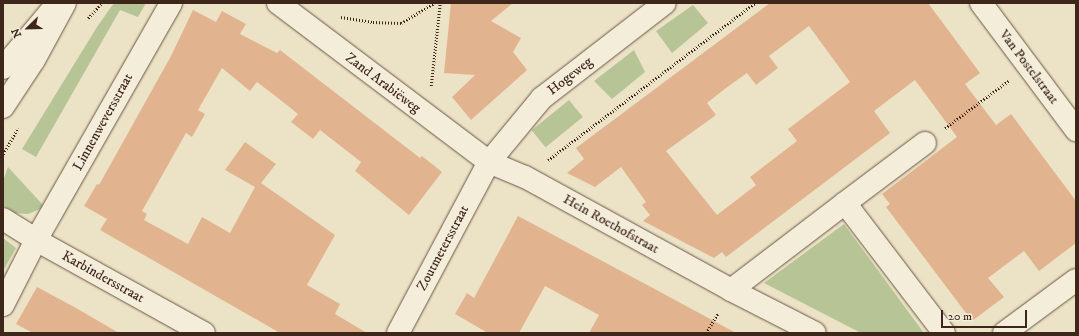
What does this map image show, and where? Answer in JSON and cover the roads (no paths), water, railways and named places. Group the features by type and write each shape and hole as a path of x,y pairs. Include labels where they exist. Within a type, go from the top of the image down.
{"street":[{"path":"3,68 58,3"},
{"path":"3,107 34,60 65,3"},
{"name":"Linnenweversstraat","path":"3,305 36,240 170,3"},
{"name":"Zand Arabiëweg","path":"278,3 489,162"},
{"name":"Hogeweg","path":"489,162 542,98 665,3"},
{"name":"Van Postelstraat","path":"981,3 1076,130"},
{"path":"731,290 925,143"},
{"name":"Hein Roethofstraat","path":"489,162 525,177 731,290 815,333"},
{"name":"Zoutmetersstraat","path":"398,333 489,162"},
{"path":"845,203 944,333"},
{"name":"Karbindersstraat","path":"3,219 36,240 204,333"},
{"path":"1004,333 1076,280"}]}
